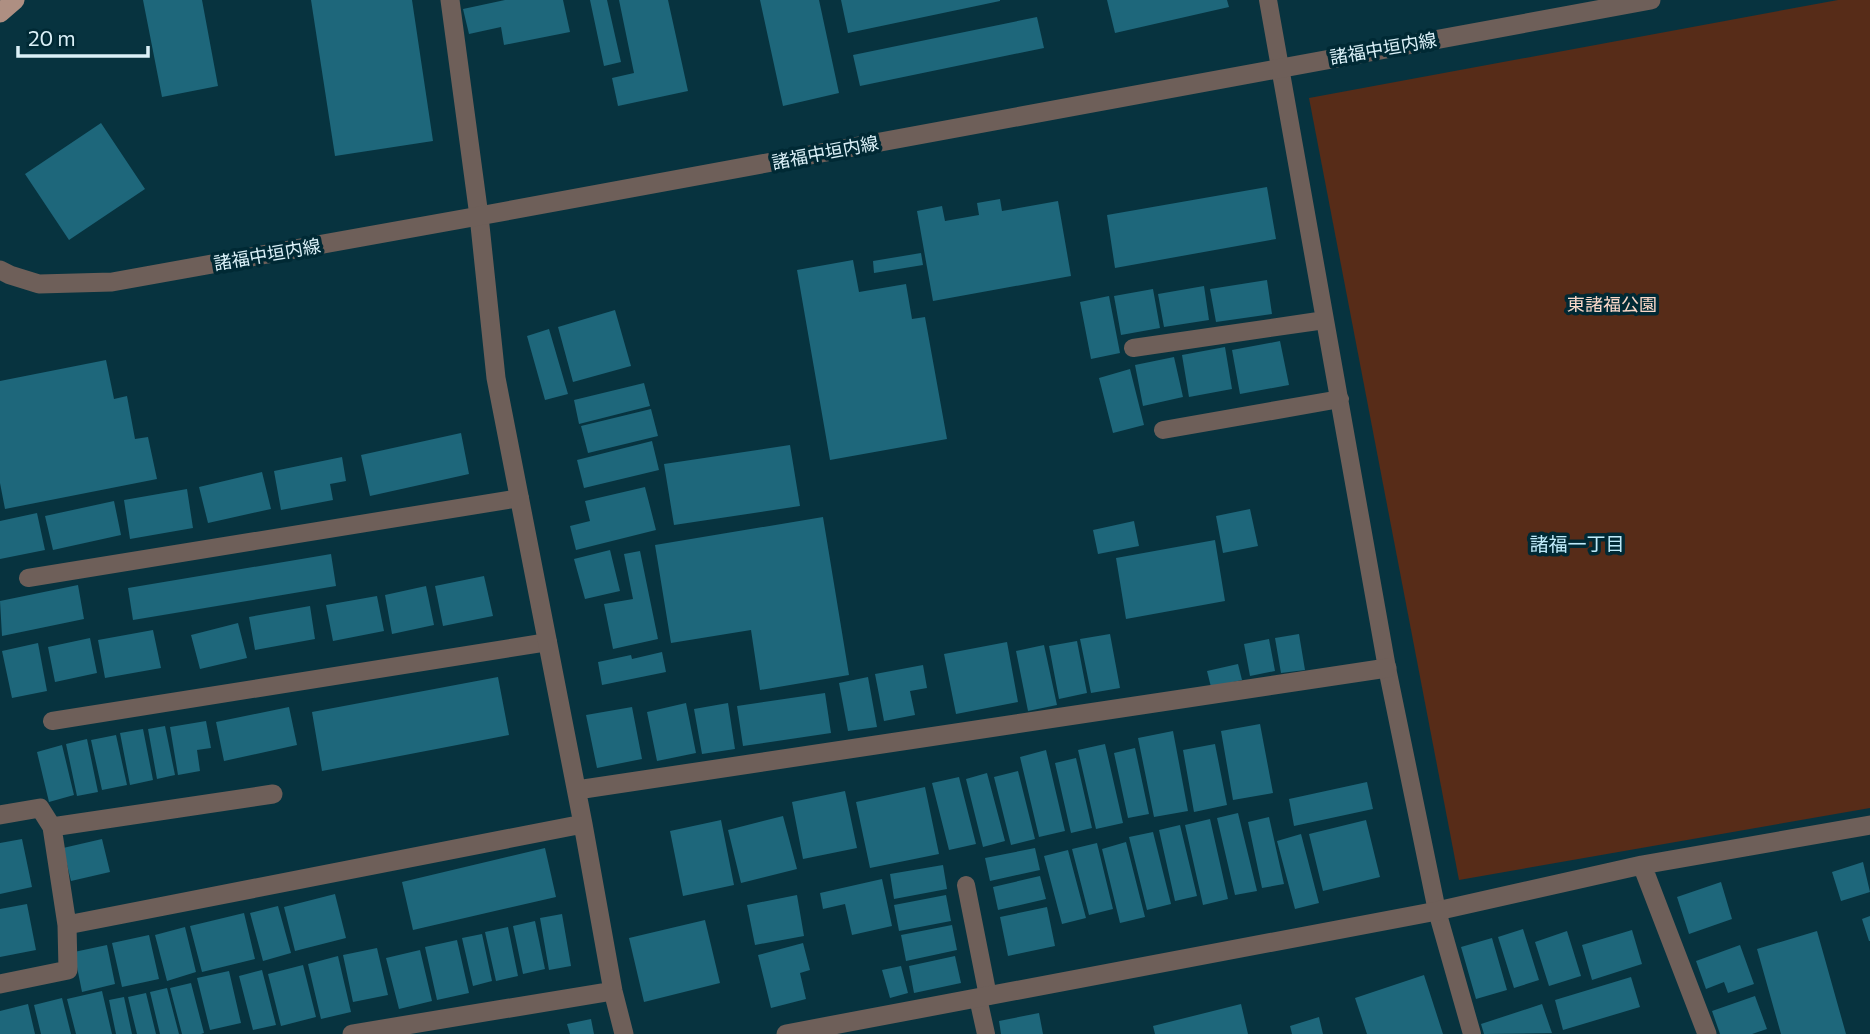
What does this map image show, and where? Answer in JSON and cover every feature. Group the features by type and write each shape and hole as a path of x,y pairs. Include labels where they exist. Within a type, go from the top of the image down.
{"main road":[{"path":"0,13 15,0"}],"street":[{"path":"450,0 479,216 496,378 577,790 613,991 624,1034"},
{"name":"諸福中垣内線","path":"0,270 39,284 112,282 1651,0"},
{"path":"577,790 1387,668"},
{"path":"52,827 273,794"},
{"path":"0,815 40,808 52,827 67,925 68,970 0,984"},
{"path":"67,925 583,824"},
{"path":"786,1034 1437,911 1642,865 1870,825"},
{"path":"1642,865 1707,1034"},
{"path":"352,1034 613,991"}],"lane":[{"path":"1268,0 1387,668 1437,911 1472,1034"},
{"path":"1133,348 1325,320"},
{"path":"1163,430 1340,399"},
{"path":"28,578 520,498"},
{"path":"52,720 548,642"},
{"path":"966,886 986,1034"}],"green space":[{"name":"東諸福公園","path":"1838,0 1870,0 1870,808 1459,880 1309,98"}],"building":[{"path":"143,0 202,0 218,86 162,97"},
{"path":"311,0 412,0 433,141 335,156"},
{"path":"505,0 563,0 570,32 504,45 501,27 469,34 463,9"},
{"path":"590,0 607,0 621,62 604,66"},
{"path":"619,0 668,0 688,91 618,106 612,78 634,73"},
{"path":"760,0 819,0 839,93 783,106"},
{"path":"841,0 1000,0 1000,1 848,33"},
{"path":"1107,0 1227,0 1229,7 1115,33"},
{"path":"1037,17 1044,48 860,86 853,55"},
{"path":"101,123 145,189 69,240 25,174"},
{"path":"1267,187 1276,239 1115,268 1107,215"},
{"path":"1000,199 1002,211 1058,201 1071,276 933,301 917,211 942,206 945,221 979,215 977,203"},
{"path":"921,253 923,265 874,273 873,261"},
{"path":"853,260 859,292 906,284 912,319 925,317 947,439 830,460 797,270"},
{"path":"1267,280 1272,314 1216,322 1210,289"},
{"path":"1204,286 1209,320 1164,327 1158,294"},
{"path":"1153,289 1160,328 1121,335 1114,296"},
{"path":"1109,296 1120,353 1091,359 1080,302"},
{"path":"615,310 631,366 573,382 558,327"},
{"path":"549,329 568,394 545,400 527,336"},
{"path":"1280,341 1289,385 1240,394 1232,350"},
{"path":"1225,347 1232,389 1189,397 1182,355"},
{"path":"1174,357 1183,397 1143,406 1135,365"},
{"path":"106,360 114,399 127,396 135,439 148,437 157,479 5,509 0,483 0,381"},
{"path":"1130,369 1144,425 1113,433 1099,378"},
{"path":"644,383 650,406 579,424 574,400"},
{"path":"651,409 658,436 588,453 581,426"},
{"path":"461,433 469,474 370,496 361,455"},
{"path":"652,441 659,470 584,488 577,460"},
{"path":"790,445 800,506 674,525 664,464"},
{"path":"342,457 346,481 330,484 333,500 281,510 274,471"},
{"path":"262,472 271,509 208,523 199,487"},
{"path":"645,487 656,530 576,550 570,526 590,521 585,501"},
{"path":"187,489 193,528 130,539 124,500"},
{"path":"114,501 121,535 53,550 45,516"},
{"path":"1250,509 1258,546 1223,553 1216,516"},
{"path":"37,513 45,550 0,559 0,521"},
{"path":"823,517 849,675 760,690 751,630 671,643 655,545"},
{"path":"1134,521 1139,546 1098,554 1093,530"},
{"path":"1215,540 1225,601 1126,619 1116,558"},
{"path":"610,550 620,591 585,599 574,559"},
{"path":"640,551 658,639 613,649 604,604 633,599 624,554"},
{"path":"331,554 336,586 133,620 128,588"},
{"path":"484,576 493,616 443,626 435,586"},
{"path":"78,585 84,619 2,636 0,601"},
{"path":"426,586 434,625 392,634 385,595"},
{"path":"377,596 384,631 333,641 326,605"},
{"path":"310,606 315,639 255,650 249,617"},
{"path":"238,623 247,658 200,669 191,635"},
{"path":"153,630 161,668 105,678 98,640"},
{"path":"1110,634 1120,688 1091,693 1080,639"},
{"path":"1299,634 1305,670 1281,673 1275,638"},
{"path":"90,638 97,673 55,682 48,647"},
{"path":"1269,639 1275,671 1250,676 1244,644"},
{"path":"1077,641 1087,693 1059,699 1049,646"},
{"path":"1007,642 1018,702 956,714 944,654"},
{"path":"38,643 47,691 12,698 2,651"},
{"path":"1044,645 1057,705 1028,711 1016,651"},
{"path":"662,652 666,672 602,685 598,662 631,655 632,659"},
{"path":"1238,664 1242,680 1211,687 1207,671"},
{"path":"923,665 927,688 910,691 915,715 884,721 875,674"},
{"path":"498,677 509,735 322,771 312,712"},
{"path":"868,677 877,727 848,731 839,683"},
{"path":"825,693 831,733 743,746 737,706"},
{"path":"686,703 696,753 657,761 647,712"},
{"path":"728,703 735,749 702,754 694,709"},
{"path":"289,707 297,745 224,761 216,722"},
{"path":"632,707 642,759 597,768 586,715"},
{"path":"206,721 211,748 197,750 200,771 178,775 170,727"},
{"path":"1260,724 1273,793 1233,800 1221,731"},
{"path":"165,726 175,775 157,779 148,729"},
{"path":"143,729 153,780 130,785 120,733"},
{"path":"1173,731 1188,811 1154,817 1138,738"},
{"path":"116,735 127,785 102,790 91,740"},
{"path":"87,739 98,792 77,796 66,744"},
{"path":"1105,744 1123,823 1096,829 1078,750"},
{"path":"1215,744 1227,805 1194,812 1183,750"},
{"path":"62,745 74,795 49,802 37,752"},
{"path":"1135,748 1149,814 1128,818 1114,753"},
{"path":"1046,750 1065,831 1039,837 1020,757"},
{"path":"1076,758 1092,828 1071,833 1055,763"},
{"path":"1018,771 1035,839 1011,845 994,777"},
{"path":"987,773 1005,841 983,847 966,779"},
{"path":"959,777 976,844 949,850 932,783"},
{"path":"1367,782 1373,809 1294,826 1289,799"},
{"path":"925,787 939,854 870,868 856,802"},
{"path":"845,791 857,848 803,859 792,802"},
{"path":"1238,813 1257,891 1235,895 1217,818"},
{"path":"783,816 797,869 741,883 728,830"},
{"path":"1269,817 1284,884 1262,888 1248,822"},
{"path":"1210,819 1228,899 1203,905 1185,825"},
{"path":"721,820 734,885 683,896 670,831"},
{"path":"1366,820 1380,877 1323,891 1309,834"},
{"path":"1180,825 1197,896 1175,901 1159,830"},
{"path":"1153,832 1171,904 1147,910 1129,837"},
{"path":"1301,834 1319,903 1295,909 1277,841"},
{"path":"22,839 32,887 0,894 0,843"},
{"path":"102,839 110,872 71,881 63,848"},
{"path":"1126,842 1145,917 1120,923 1102,849"},
{"path":"1097,843 1113,909 1089,915 1072,849"},
{"path":"545,848 556,897 413,930 402,882"},
{"path":"1035,848 1040,870 990,881 985,858"},
{"path":"1068,850 1086,918 1062,924 1044,856"},
{"path":"1863,862 1870,892 1841,901 1832,872"},
{"path":"943,865 947,889 894,899 890,874"},
{"path":"1040,876 1046,899 998,910 993,887"},
{"path":"882,879 892,926 852,935 845,904 823,909 820,893"},
{"path":"1721,882 1732,919 1689,934 1677,897"},
{"path":"335,894 346,938 295,951 284,907"},
{"path":"797,895 804,936 755,945 747,905"},
{"path":"946,895 951,921 899,931 894,905"},
{"path":"27,904 36,950 0,957 0,909"},
{"path":"278,906 291,953 263,961 250,913"},
{"path":"1047,907 1055,946 1008,956 1000,917"},
{"path":"244,913 255,959 202,972 190,926"},
{"path":"562,914 571,966 549,970 540,918"},
{"path":"1870,916 1870,941 1869,941 1862,919"},
{"path":"705,920 720,983 644,1002 629,938"},
{"path":"535,921 545,969 523,974 513,926"},
{"path":"952,925 957,950 906,961 901,935"},
{"path":"185,927 196,972 167,981 155,935"},
{"path":"508,927 518,976 496,981 485,932"},
{"path":"1523,929 1539,980 1514,988 1498,937"},
{"path":"1632,930 1642,964 1592,980 1582,945"},
{"path":"1567,931 1581,976 1549,986 1535,942"},
{"path":"1817,931 1846,1034 1781,1034 1757,949"},
{"path":"482,934 492,981 473,986 462,938"},
{"path":"149,935 159,979 122,987 112,943"},
{"path":"1492,938 1507,990 1476,999 1461,947"},
{"path":"457,940 469,993 437,1000 425,947"},
{"path":"803,943 810,970 800,973 806,999 771,1008 758,955"},
{"path":"107,945 115,984 82,992 74,952"},
{"path":"1740,945 1754,984 1728,993 1724,982 1706,989 1696,961"},
{"path":"377,948 388,995 353,1002 343,955"},
{"path":"420,950 432,1001 399,1009 386,958"},
{"path":"338,956 351,1012 321,1019 308,964"},
{"path":"955,956 961,983 914,993 909,966"},
{"path":"303,965 316,1017 281,1026 268,974"},
{"path":"901,966 908,993 890,998 882,970"},
{"path":"262,970 276,1025 253,1030 239,976"},
{"path":"229,971 241,1023 210,1030 197,978"},
{"path":"1424,975 1443,1034 1367,1034 1355,998"},
{"path":"1631,977 1640,1007 1563,1030 1555,1000"},
{"path":"191,983 204,1033 201,1034 182,1034 170,988"},
{"path":"167,988 179,1034 160,1034 150,992"},
{"path":"102,991 112,1034 76,1034 67,999"},
{"path":"146,993 156,1034 137,1034 128,997"},
{"path":"1755,996 1767,1029 1752,1034 1720,1034 1712,1011"},
{"path":"124,997 132,1034 116,1034 109,1000"},
{"path":"62,998 71,1034 41,1034 34,1005"},
{"path":"28,1004 35,1034 0,1034 0,1011"},
{"path":"1241,1004 1248,1034 1155,1034 1153,1026"},
{"path":"1542,1004 1552,1033 1484,1034 1481,1024"},
{"path":"1039,1013 1043,1034 1001,1034 999,1021"},
{"path":"1319,1017 1323,1034 1292,1034 1290,1026"},
{"path":"591,1019 594,1034 570,1034 567,1024"}],"district":[{"name":"諸福一丁目","path":"1577,543"}]}
